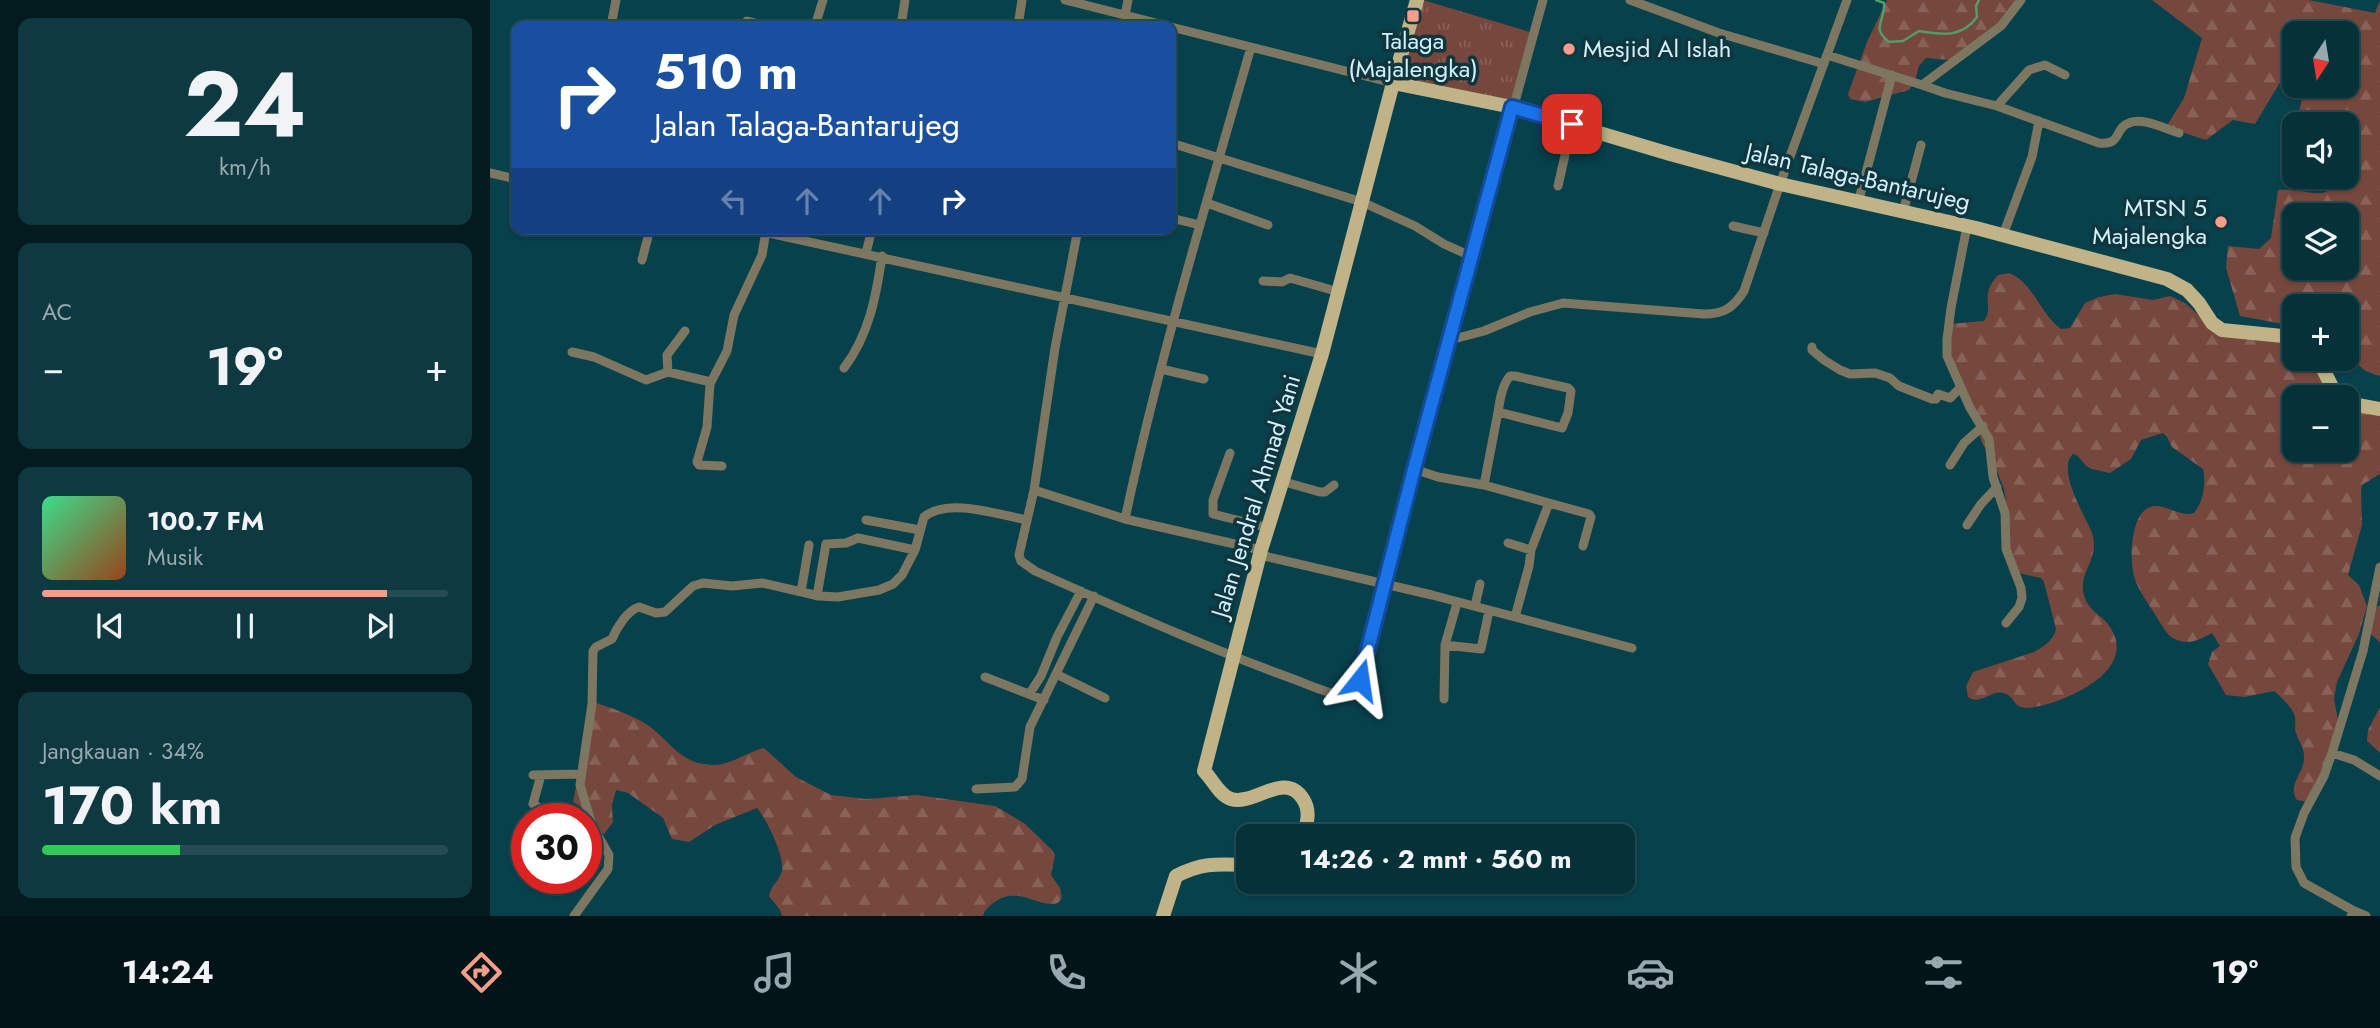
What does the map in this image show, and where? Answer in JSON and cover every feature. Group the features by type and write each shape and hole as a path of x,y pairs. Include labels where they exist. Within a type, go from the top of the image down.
{"main road":[{"name":"Jalan Jendral Ahmad Yani","path":"1306,824 1308,813 1301,796 1295,790 1284,787 1235,800 1224,795 1204,771 1232,657 1281,481 1322,354 1417,0"},
{"name":"Jalan Talaga-Bantarujeg","path":"1393,83 1512,107 1780,184 1968,226 2178,283 2187,290 2212,323 2222,330 2282,336"},
{"path":"2359,405 2380,409"},
{"path":"1165,909 1176,876 1194,867 1214,863 1236,864"}],"street":[{"path":"612,21 615,0"},
{"path":"817,21 823,0"},
{"path":"902,21 905,0"},
{"path":"1019,21 1022,0"},
{"path":"1065,0 1147,21"},
{"path":"1124,21 1128,0"},
{"path":"1077,235 1034,490 1019,555 1021,561 1081,591 1232,657 1342,695 1350,694 1358,687 1360,680 1414,469 1543,0"},
{"path":"1630,0 1719,33 1892,75 1945,93 1997,106 2099,143 2108,144 2115,140 2123,126 2131,121 2179,133"},
{"path":"1450,340 1484,331 1537,309 1563,303 1685,313 1717,314 1727,311 1744,291 1847,0"},
{"path":"1922,85 2001,26 2021,0"},
{"path":"1176,29 1393,83"},
{"path":"1125,520 1191,252 1251,47"},
{"path":"1997,106 2029,69 2045,65 2065,75"},
{"path":"1858,203 1892,75"},
{"path":"2003,235 2032,156 2039,121"},
{"path":"1558,186 1572,124"},
{"path":"1176,145 1362,202 1473,257"},
{"path":"1903,212 1921,145"},
{"path":"490,173 511,178"},
{"path":"1207,203 1268,225"},
{"path":"1176,219 1200,225"},
{"path":"1733,226 1764,233"},
{"path":"1968,226 1947,339 1947,356 1970,408 1989,439 1993,477 2006,513 2006,549 2021,587 2022,598 2006,623"},
{"path":"642,260 648,235"},
{"path":"722,466 699,465 697,462 707,427 711,382 727,351 734,315 770,235"},
{"path":"788,235 1064,299 1322,354"},
{"path":"866,253 870,235"},
{"path":"844,368 866,333 876,297 882,256"},
{"path":"1263,281 1282,282 1290,278 1339,292"},
{"path":"668,372 667,355 685,331"},
{"path":"1812,347 1824,360 1840,370 1850,374 1875,373 1932,399 1936,399 1938,394 1950,398 1960,387"},
{"path":"572,352 601,360 646,380 668,372 711,382"},
{"path":"1161,369 1204,379"},
{"path":"1484,485 1498,412 1507,379 1510,376 1572,391 1566,423 1562,428 1498,412"},
{"path":"1950,465 1964,443 1983,426"},
{"path":"1230,453 1213,500 1213,514 1269,528"},
{"path":"1414,469 1438,477 1484,485 1591,515 1583,546"},
{"path":"1281,481 1320,492 1325,492 1334,485"},
{"path":"1967,525 1997,487"},
{"path":"1034,490 1125,520 1475,606 1632,648"},
{"path":"1514,617 1531,550 1549,503"},
{"path":"574,916 608,869 610,859 592,825 580,785 592,704 594,649 612,639 615,629 632,610 639,607 656,613 665,612 693,586 703,583 732,586 762,583 817,596 846,597 879,590 893,584 902,575 915,550 925,516 937,509 949,507 1027,520"},
{"path":"866,520 920,530"},
{"path":"817,596 825,544 846,543 858,538 915,550"},
{"path":"1508,544 1531,550"},
{"path":"801,592 809,545"},
{"path":"2366,916 2352,913 2304,883 2299,877 2295,857 2295,838 2332,754 2363,651 2380,567"},
{"path":"1475,606 1480,584"},
{"path":"1030,693 1041,676 1081,591"},
{"path":"976,789 1015,787 1022,779 1030,727 1094,596"},
{"path":"1444,699 1445,645 1457,603"},
{"path":"1445,645 1481,649 1489,611"},
{"path":"1056,674 1105,698"},
{"path":"985,677 1044,699"},
{"path":"2332,754 2354,760 2380,776"},
{"path":"533,803 537,775 580,774"}],"green space":[{"path":"1423,0 1530,32 1510,113 1395,81"},
{"path":"1887,0 2018,0 2003,23 1949,60 1926,58 1919,66 1909,90 1865,102 1850,99 1848,94 1867,42"},
{"path":"2152,0 2309,0 2375,13 2380,0 2380,376 2359,365 2359,294 2282,294 2282,324 2240,316 2226,268 2228,246 2259,249 2271,238 2278,190 2324,193 2332,189 2359,189 2359,112 2299,112 2302,98 2359,98 2359,21 2282,21 2282,79 2255,124 2233,120 2206,140 2166,127 2184,98 2202,38"},
{"path":"2009,273 2017,277 2061,329 2070,328 2085,303 2099,297 2115,294 2153,300 2170,296 2185,303 2214,329 2282,339 2282,371 2323,371 2337,385 2282,385 2282,462 2359,462 2359,400 2380,410 2380,474 2362,485 2362,525 2348,575 2359,585 2367,606 2359,634 2337,682 2334,699 2339,725 2320,791 2308,802 2297,800 2294,795 2304,755 2295,731 2295,717 2289,706 2274,691 2245,697 2226,695 2208,664 2212,652 2220,646 2212,633 2191,642 2173,638 2163,627 2137,584 2133,572 2132,541 2142,513 2148,508 2159,506 2182,513 2194,513 2203,492 2203,469 2172,447 2163,433 2141,440 2131,459 2110,473 2086,466 2073,454 2069,461 2070,481 2094,542 2094,551 2084,580 2084,595 2092,610 2110,627 2116,642 2115,656 2108,669 2097,680 2068,697 2030,708 2019,706 2003,693 1978,700 1968,697 1966,686 1973,672 2034,652 2051,640 2056,629 2044,582 2041,578 2014,572 2010,562 2004,489 1982,442 1947,349 1949,324 1984,321 1992,283 1998,275"},
{"path":"2380,605 2380,642 2368,632 2375,608"},
{"path":"593,702 643,722 684,757 702,764 726,763 764,748 796,777 831,795 866,799 917,795 995,806 1024,823 1053,851 1055,855 1051,875 1060,888 1062,898 1058,903 1050,904 1020,896 1003,898 988,907 983,916 782,916 769,896 782,871 781,857 770,829 757,808 715,825 689,842 672,839 663,818 628,793 616,790 612,805 613,822 604,834 602,803 573,802"},
{"path":"2380,707 2380,753 2367,741 2368,730"}],"waterway":[{"path":"1876,0 1884,3 1880,32 1889,42 1903,41 1919,31 1944,34 1965,29 1977,17 1976,6 1979,0"}],"place":[{"name":"Talaga (Majalengka)","path":"1413,16"},
{"name":"Mesjid Al Islah","path":"1569,49"},
{"name":"MTSN 5 Majalengka","path":"2221,222"}],"route":[{"path":"1360,680 1512,107 1572,124"}]}
